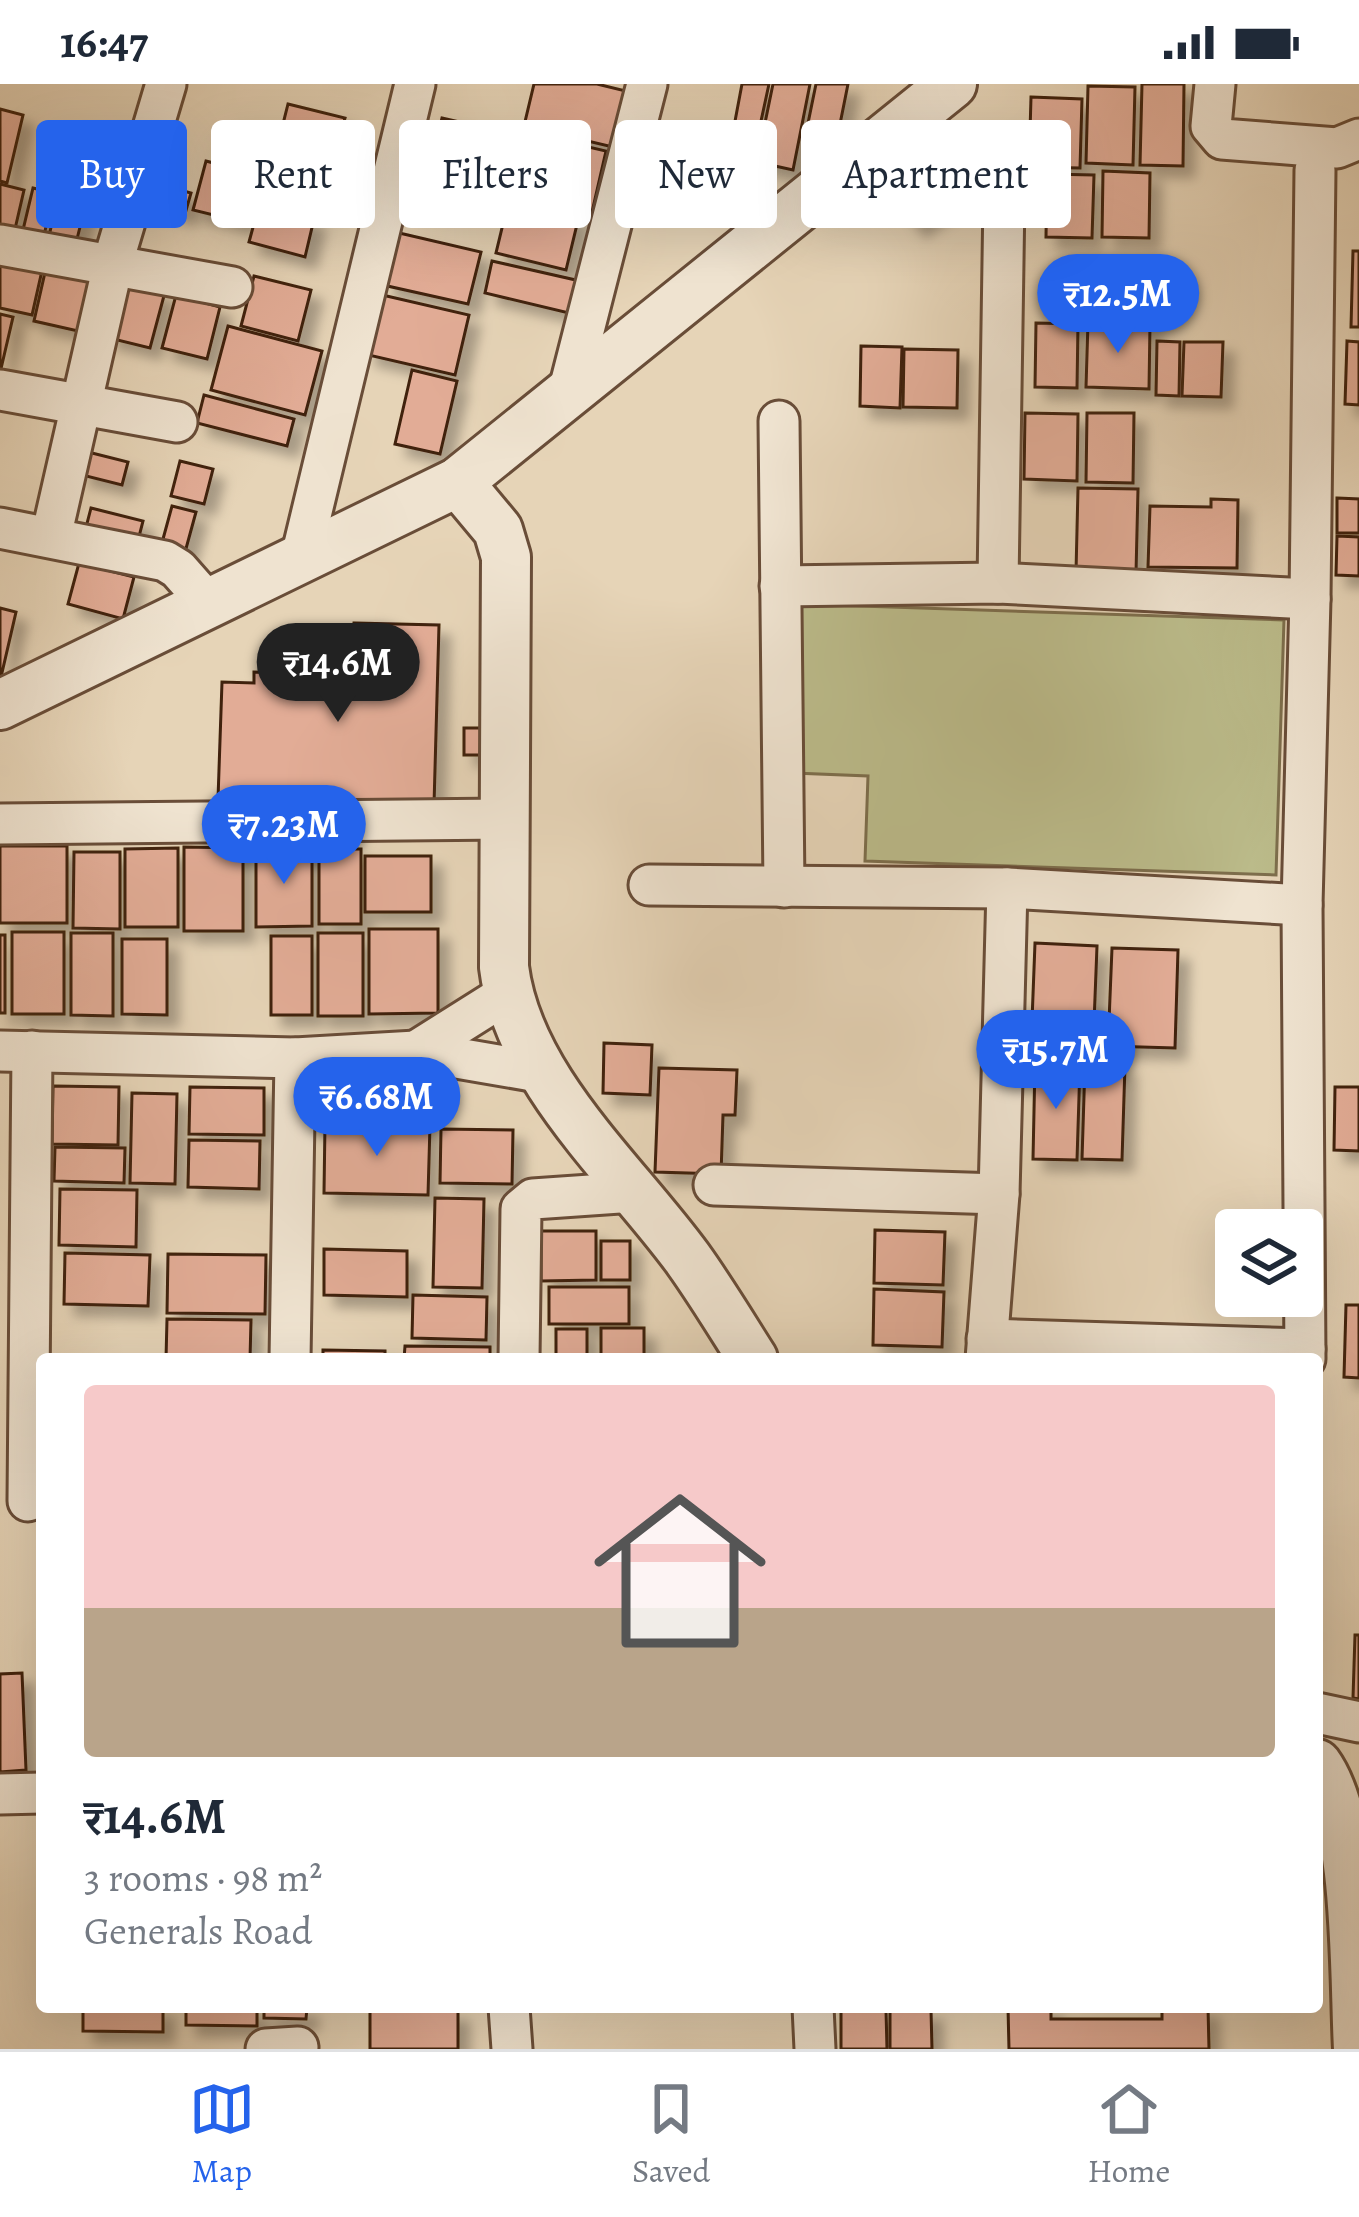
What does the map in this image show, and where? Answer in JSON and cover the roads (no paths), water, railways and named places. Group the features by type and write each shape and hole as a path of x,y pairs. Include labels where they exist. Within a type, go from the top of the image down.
{"street":[{"path":"52,538 114,264 166,84"},
{"path":"301,557 416,84"},
{"path":"569,388 647,84"},
{"path":"1215,84 1211,126 1222,139 1337,148 1359,139"},
{"path":"0,705 458,482 936,86"},
{"path":"1305,1353 1302,905 1315,170"},
{"path":"998,583 1004,228"},
{"path":"0,245 232,287"},
{"path":"0,390 177,422"},
{"path":"779,421 784,887"},
{"path":"458,482 498,530 506,557 508,993 521,1035 544,1073 688,1258 749,1353"},
{"path":"0,528 165,561 178,568 208,603"},
{"path":"780,586 998,583 1310,599"},
{"path":"0,824 506,819"},
{"path":"649,886 1007,887 1302,905"},
{"path":"1007,887 998,1194 987,1349 1241,1353"},
{"path":"416,1052 508,993"},
{"path":"23,1501 16,1051 295,1058 416,1052 544,1073"},
{"path":"290,1353 295,1058"},
{"path":"714,1185 998,1194"},
{"path":"519,1353 521,1209 533,1199 634,1192"},
{"path":"1323,1714 1359,1722"},
{"path":"1323,1773 1340,1812 1351,1892 1358,2049"},
{"path":"0,1794 36,1793"},
{"path":"509,2013 512,2049"},
{"path":"813,2013 815,2049"}]}
